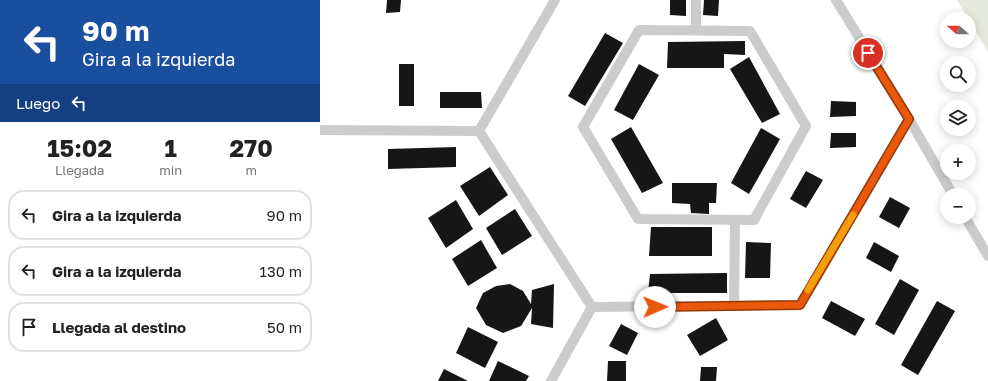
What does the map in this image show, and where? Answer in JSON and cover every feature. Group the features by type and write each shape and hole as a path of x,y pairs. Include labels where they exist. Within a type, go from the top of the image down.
{"street":[{"path":"479,131 555,0"},
{"path":"696,0 696,30"},
{"path":"836,0 909,119 949,188"},
{"path":"639,30 696,30 750,31 806,126 754,220 638,219 583,127 639,30"},
{"path":"592,307 800,305 909,119"},
{"path":"320,130 479,131"},
{"path":"479,131 592,307"},
{"path":"734,306 735,221"},
{"path":"969,224 988,256"},
{"path":"550,381 592,307"}],"shaded area":[{"path":"957,0 988,0 988,52 976,32 976,12 964,12"}],"building":[{"path":"387,0 401,0 400,12 386,13"},
{"path":"670,0 686,0 686,16 670,15"},
{"path":"704,0 719,0 718,16 703,15"},
{"path":"605,33 623,43 585,106 568,96"},
{"path":"745,41 745,55 724,54 724,68 667,68 668,42"},
{"path":"749,57 780,114 762,123 730,69"},
{"path":"399,64 414,64 414,106 399,106"},
{"path":"639,64 659,75 633,120 614,110"},
{"path":"440,92 481,92 482,108 440,108"},
{"path":"831,101 856,102 856,116 830,117"},
{"path":"631,127 663,183 642,193 611,139"},
{"path":"761,128 780,139 749,194 731,183"},
{"path":"831,133 856,133 856,147 830,148"},
{"path":"456,147 456,167 388,169 388,149"},
{"path":"490,167 508,195 479,216 460,186"},
{"path":"806,171 823,180 806,208 790,199"},
{"path":"672,183 717,183 716,203 709,203 709,214 691,213 690,204 672,203"},
{"path":"890,197 910,208 899,228 879,217"},
{"path":"456,200 473,229 446,248 428,218"},
{"path":"515,209 532,236 502,255 486,228"},
{"path":"651,227 712,227 712,256 649,256"},
{"path":"481,240 497,268 468,286 452,259"},
{"path":"746,242 771,243 770,278 745,278"},
{"path":"874,242 899,256 891,272 866,258"},
{"path":"727,273 727,293 648,293 650,274"},
{"path":"900,279 919,290 894,335 875,324"},
{"path":"510,284 523,291 531,304 532,290 554,284 553,328 531,324 532,308 521,326 503,333 486,325 476,308 483,293 496,286"},
{"path":"831,301 865,319 855,336 822,318"},
{"path":"937,301 955,311 918,375 901,365"},
{"path":"716,318 728,340 700,356 687,335"},
{"path":"621,324 638,333 627,355 609,346"},
{"path":"468,327 498,342 485,368 456,353"},
{"path":"498,361 529,376 526,381 489,381"},
{"path":"608,361 626,361 626,381 607,381"},
{"path":"701,367 717,367 716,381 700,381"},
{"path":"444,369 468,381 438,381"}],"slow traffic":[{"path":"808,290 853,215"}],"route":[{"path":"655,307 800,305 909,119 868,53"}]}
